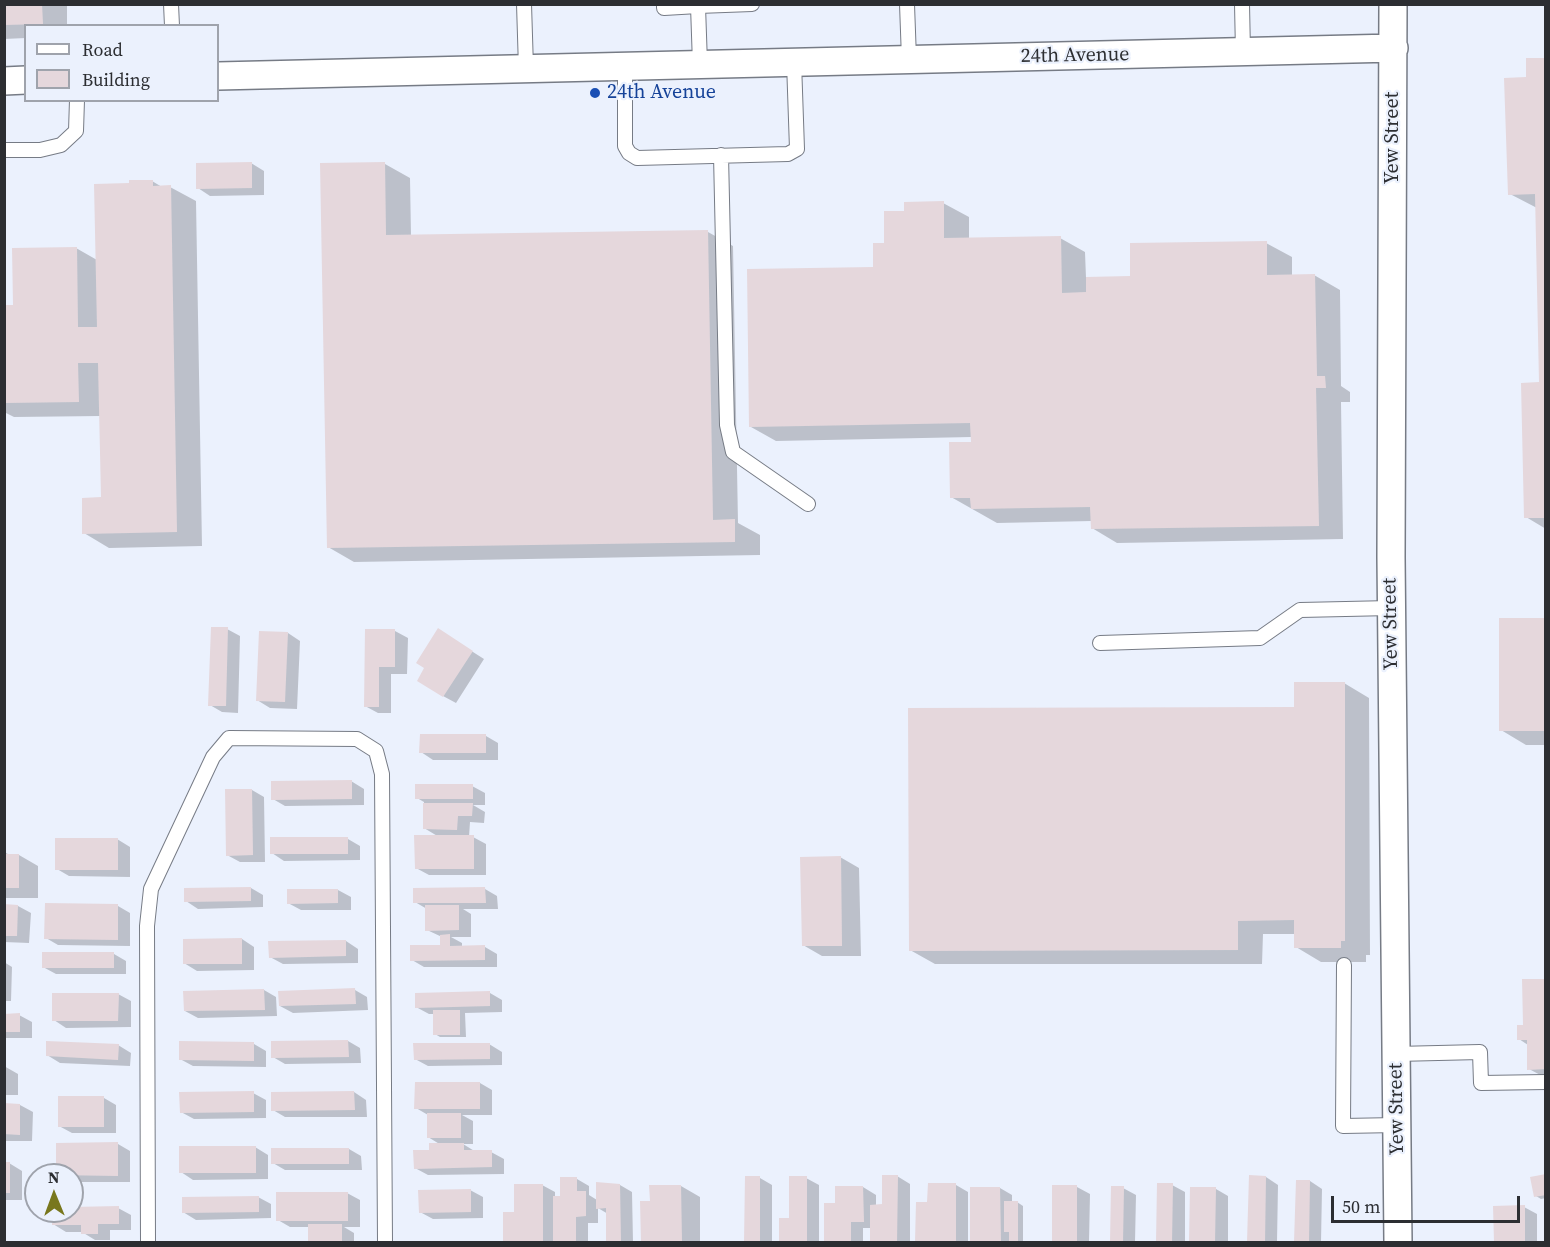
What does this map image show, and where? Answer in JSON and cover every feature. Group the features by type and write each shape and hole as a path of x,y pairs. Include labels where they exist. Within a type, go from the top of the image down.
{"street":[{"name":"Yew Street","path":"1393,4 1391,608 1398,1242"},
{"name":"24th Avenue","path":"219,76 1394,48"},
{"path":"4,81 24,80"}],"lane":[{"path":"171,4 172,24"},
{"path":"524,4 526,68"},
{"path":"664,4 664,8 752,4"},
{"path":"907,4 909,59"},
{"path":"1242,4 1243,52"},
{"path":"698,6 700,64"},
{"path":"625,66 625,146 629,153 637,158 788,154 796,148 794,62"},
{"path":"4,150 40,150 61,146 76,131 77,102"},
{"path":"721,155 727,425 733,452 808,504"},
{"path":"1100,643 1260,638 1300,610 1391,608"},
{"path":"148,1242 147,926 151,889 213,757 229,738 357,739 376,751 382,774 385,1242"},
{"path":"1344,965 1343,1126 1397,1125"},
{"path":"1396,1054 1480,1053 1481,1083 1545,1082"}],"building":[{"path":"4,4 42,4 43,24 4,25"},
{"path":"1526,58 1546,58 1546,518 1524,518 1521,383 1539,382 1535,194 1508,195 1504,78 1526,77"},
{"path":"252,162 252,188 196,189 196,163"},
{"path":"385,162 386,235 708,230 713,520 735,519 735,542 327,548 320,163"},
{"path":"129,180 153,180 153,186 171,185 177,532 82,534 82,498 101,497 98,363 78,363 79,402 4,403 4,305 13,305 12,248 77,247 78,327 97,327 94,184 129,183"},
{"path":"944,201 944,238 1061,236 1062,293 1086,292 1086,277 1130,276 1130,243 1267,241 1267,275 1315,274 1317,376 1325,376 1326,388 1316,388 1319,526 1091,529 1090,507 971,509 970,498 950,498 949,442 971,442 970,423 749,427 747,269 873,267 873,243 884,243 884,211 904,211 904,202"},
{"path":"1499,618 1546,618 1546,731 1499,731"},
{"path":"211,627 228,627 226,706 208,706"},
{"path":"438,628 473,651 443,697 417,681 424,668 416,663"},
{"path":"365,629 395,629 395,667 379,667 379,707 364,707"},
{"path":"259,631 288,632 285,702 256,701"},
{"path":"1294,682 1345,682 1345,941 1341,941 1341,948 1294,948 1294,920 1238,921 1238,950 909,951 908,708 1294,707"},
{"path":"420,734 486,734 486,753 419,753"},
{"path":"352,780 352,799 271,800 271,781"},
{"path":"415,784 473,784 473,799 415,799"},
{"path":"225,789 252,789 253,855 226,856"},
{"path":"423,803 473,803 472,816 458,816 457,830 423,829"},
{"path":"414,835 474,835 474,869 415,869"},
{"path":"270,837 348,837 348,854 270,854"},
{"path":"55,838 118,838 118,870 55,870"},
{"path":"4,854 19,854 19,888 4,888"},
{"path":"841,856 842,946 802,946 800,857"},
{"path":"251,887 251,901 184,902 184,888"},
{"path":"485,887 486,903 413,903 413,888"},
{"path":"287,889 338,889 338,903 287,904"},
{"path":"45,903 118,904 118,940 44,939"},
{"path":"4,904 18,905 17,936 4,936"},
{"path":"425,905 459,905 459,930 425,931"},
{"path":"450,934 450,946 485,945 485,960 410,961 410,945 440,945 440,935"},
{"path":"242,938 242,964 183,964 183,939"},
{"path":"346,940 346,956 269,958 268,941"},
{"path":"42,952 114,952 114,968 42,968"},
{"path":"1522,979 1546,979 1546,1069 1527,1070 1527,1040 1517,1040 1517,1025 1523,1025"},
{"path":"355,988 356,1004 279,1006 278,991"},
{"path":"264,989 265,1010 184,1011 183,991"},
{"path":"490,991 490,1006 415,1008 415,993"},
{"path":"52,993 119,993 118,1021 52,1021"},
{"path":"433,1010 460,1010 460,1035 433,1035"},
{"path":"20,1013 20,1032 4,1032 4,1014"},
{"path":"348,1040 349,1057 271,1058 271,1041"},
{"path":"46,1041 119,1044 118,1060 46,1056"},
{"path":"179,1041 254,1042 254,1061 179,1060"},
{"path":"413,1043 490,1043 490,1059 414,1060"},
{"path":"415,1082 480,1082 480,1109 414,1109"},
{"path":"254,1091 254,1112 180,1113 179,1092"},
{"path":"354,1091 355,1110 271,1111 271,1092"},
{"path":"58,1096 104,1096 104,1127 58,1127"},
{"path":"4,1103 20,1104 20,1135 4,1134"},
{"path":"427,1113 461,1113 461,1138 427,1138"},
{"path":"118,1142 118,1176 84,1175 84,1163 56,1163 56,1143"},
{"path":"429,1143 464,1143 464,1150 492,1150 492,1167 414,1169 413,1150 429,1150"},
{"path":"179,1146 256,1146 256,1173 179,1173"},
{"path":"271,1148 349,1148 349,1164 271,1164"},
{"path":"4,1162 10,1162 10,1193 4,1193"},
{"path":"1546,1174 1546,1195 1534,1197 1530,1177"},
{"path":"882,1175 898,1175 897,1242 870,1242 870,1205 882,1204"},
{"path":"1249,1175 1266,1176 1265,1242 1247,1242"},
{"path":"745,1176 760,1176 760,1242 744,1242"},
{"path":"789,1176 807,1176 807,1242 779,1242 779,1218 789,1218"},
{"path":"560,1177 577,1177 577,1191 586,1191 586,1216 576,1217 576,1242 553,1241 553,1196 560,1196"},
{"path":"1296,1180 1310,1180 1309,1242 1294,1242"},
{"path":"596,1182 620,1184 621,1242 606,1242 606,1208 596,1209"},
{"path":"928,1183 956,1183 956,1242 915,1242 916,1202 927,1202"},
{"path":"1157,1183 1173,1183 1172,1242 1156,1242"},
{"path":"514,1184 543,1184 543,1242 503,1242 503,1212 514,1212"},
{"path":"649,1185 681,1185 682,1242 641,1242 640,1201 650,1201"},
{"path":"1052,1185 1077,1185 1077,1242 1052,1242"},
{"path":"835,1186 863,1186 864,1222 851,1222 851,1242 824,1242 824,1203 835,1203"},
{"path":"1111,1186 1124,1186 1123,1242 1110,1242"},
{"path":"970,1187 1000,1187 1001,1242 970,1242"},
{"path":"1190,1187 1216,1187 1215,1242 1189,1242"},
{"path":"471,1189 471,1212 419,1213 418,1190"},
{"path":"276,1192 348,1192 348,1221 276,1221"},
{"path":"259,1196 259,1212 182,1213 182,1197"},
{"path":"1004,1201 1018,1201 1018,1242 1009,1242 1009,1232 1004,1232"},
{"path":"1525,1205 1525,1242 1494,1242 1493,1206"},
{"path":"119,1206 119,1224 98,1224 98,1234 81,1234 81,1225 52,1225 52,1223 84,1223 84,1207"},
{"path":"308,1224 342,1224 342,1242 308,1242"}],"place":[{"name":"24th Avenue","path":"595,93"}]}
